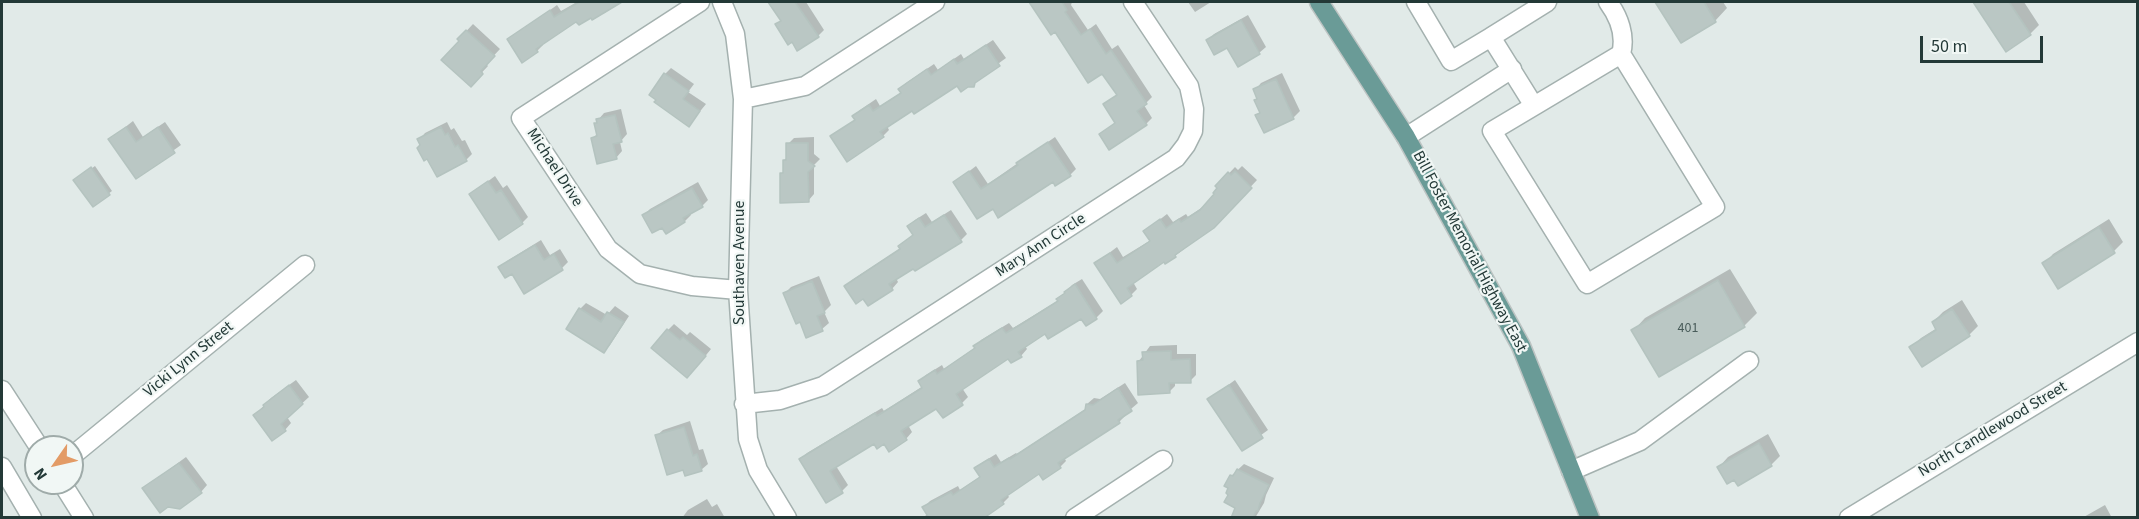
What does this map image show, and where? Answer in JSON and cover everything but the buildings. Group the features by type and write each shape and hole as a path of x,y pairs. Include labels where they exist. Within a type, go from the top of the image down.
{"main road":[{"name":"Bill Foster Memorial Highway East","path":"1319,2 1406,137 1521,346 1590,518"}],"street":[{"name":"Michael Drive","path":"700,2 521,118 608,249 624,262 640,274 692,286 738,290"},
{"name":"Southaven Avenue","path":"722,2 735,34 743,99 738,290 748,440 758,470 787,518"},
{"path":"743,99 805,86 935,2"},
{"name":"Mary Ann Circle","path":"744,404 780,400 823,386 1176,158 1186,146 1193,131 1194,109 1189,86 1133,2"},
{"path":"1416,2 1451,61 1547,2"},
{"path":"1608,2 1616,14 1624,42 1621,54 1492,131 1587,284 1715,207 1621,54"},
{"path":"1491,37 1534,105"},
{"path":"1406,137 1512,69"},
{"name":"Vicki Lynn Street","path":"84,446 305,265"},
{"name":"North Candlewood Street","path":"1849,518 2138,342"},
{"path":"1571,471 1640,441 1749,361"},
{"path":"2,390 31,435"},
{"path":"1075,518 1163,460"},
{"path":"2,467 32,518"},
{"path":"70,495 84,518"}]}
